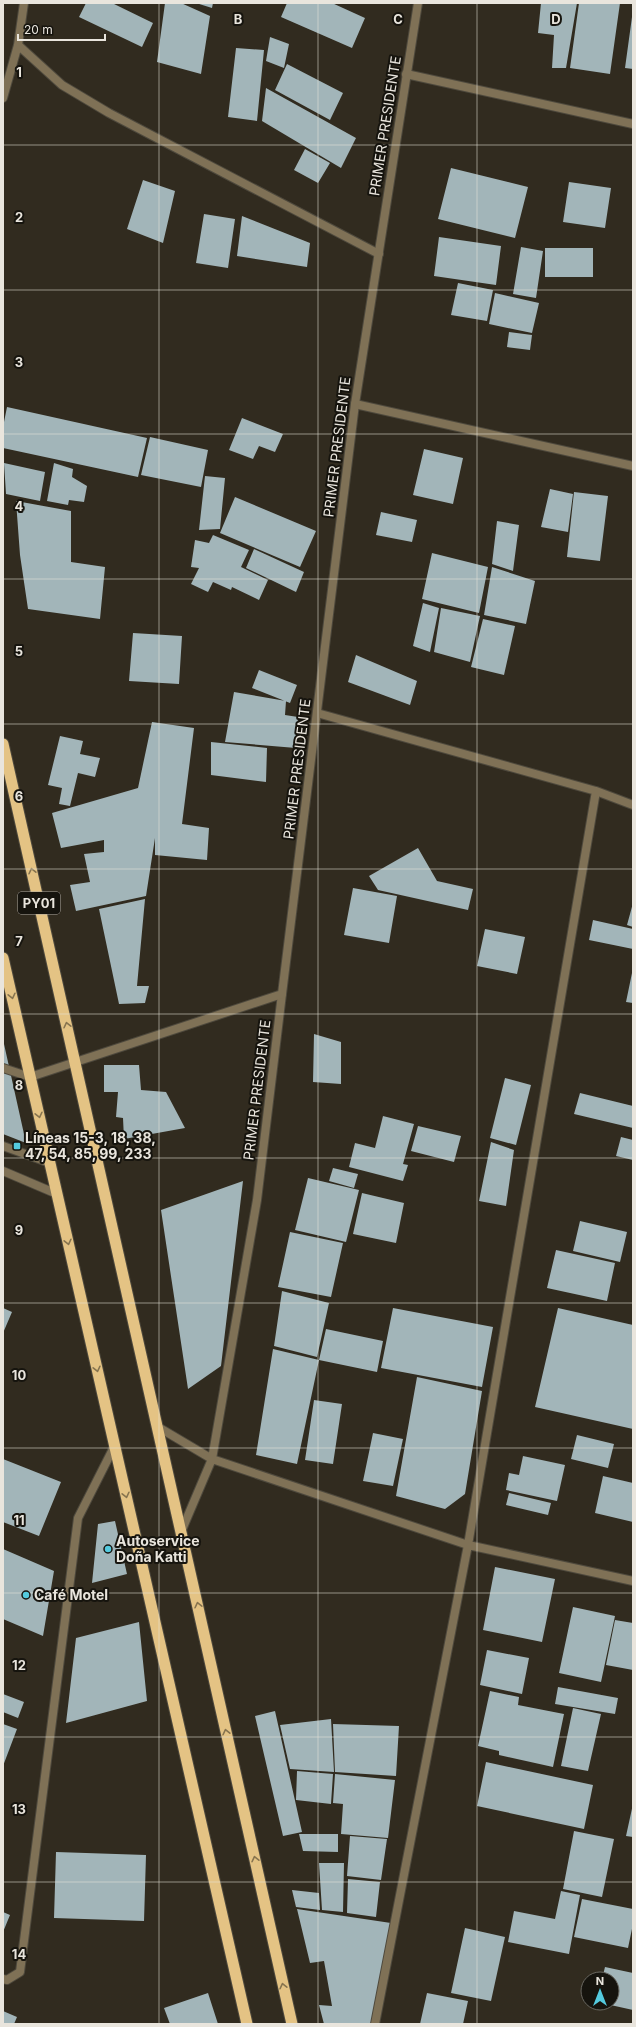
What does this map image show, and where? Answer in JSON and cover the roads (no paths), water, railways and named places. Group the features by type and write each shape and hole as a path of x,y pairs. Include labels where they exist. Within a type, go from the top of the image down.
{"highway":[{"name":"PY01","path":"3,744 292,2024"},
{"path":"3,958 247,2024"}],"street":[{"path":"3,98 18,45 24,3"},
{"name":"PRIMER PRESIDENTE","path":"181,1532 212,1459 257,1200 355,404 418,3"},
{"path":"18,45 62,86 109,113 379,254"},
{"path":"406,74 633,124"},
{"path":"355,404 633,466"},
{"path":"317,713 596,792 633,804"},
{"path":"375,2024 468,1545 596,792"},
{"path":"3,1068 30,1077 282,994"},
{"path":"3,1146 50,1163"},
{"path":"3,1171 58,1194"},
{"path":"158,1427 212,1459 468,1545 633,1581"},
{"path":"3,1979 7,1980 20,1972 78,1518 115,1445"}],"place":[{"name":"Líneas 15-3, 18, 38, 47, 54, 85, 99, 233","path":"17,1146"},
{"name":"Autoservice Doña Katti","path":"108,1549"},
{"name":"Café Motel","path":"26,1595"}]}
